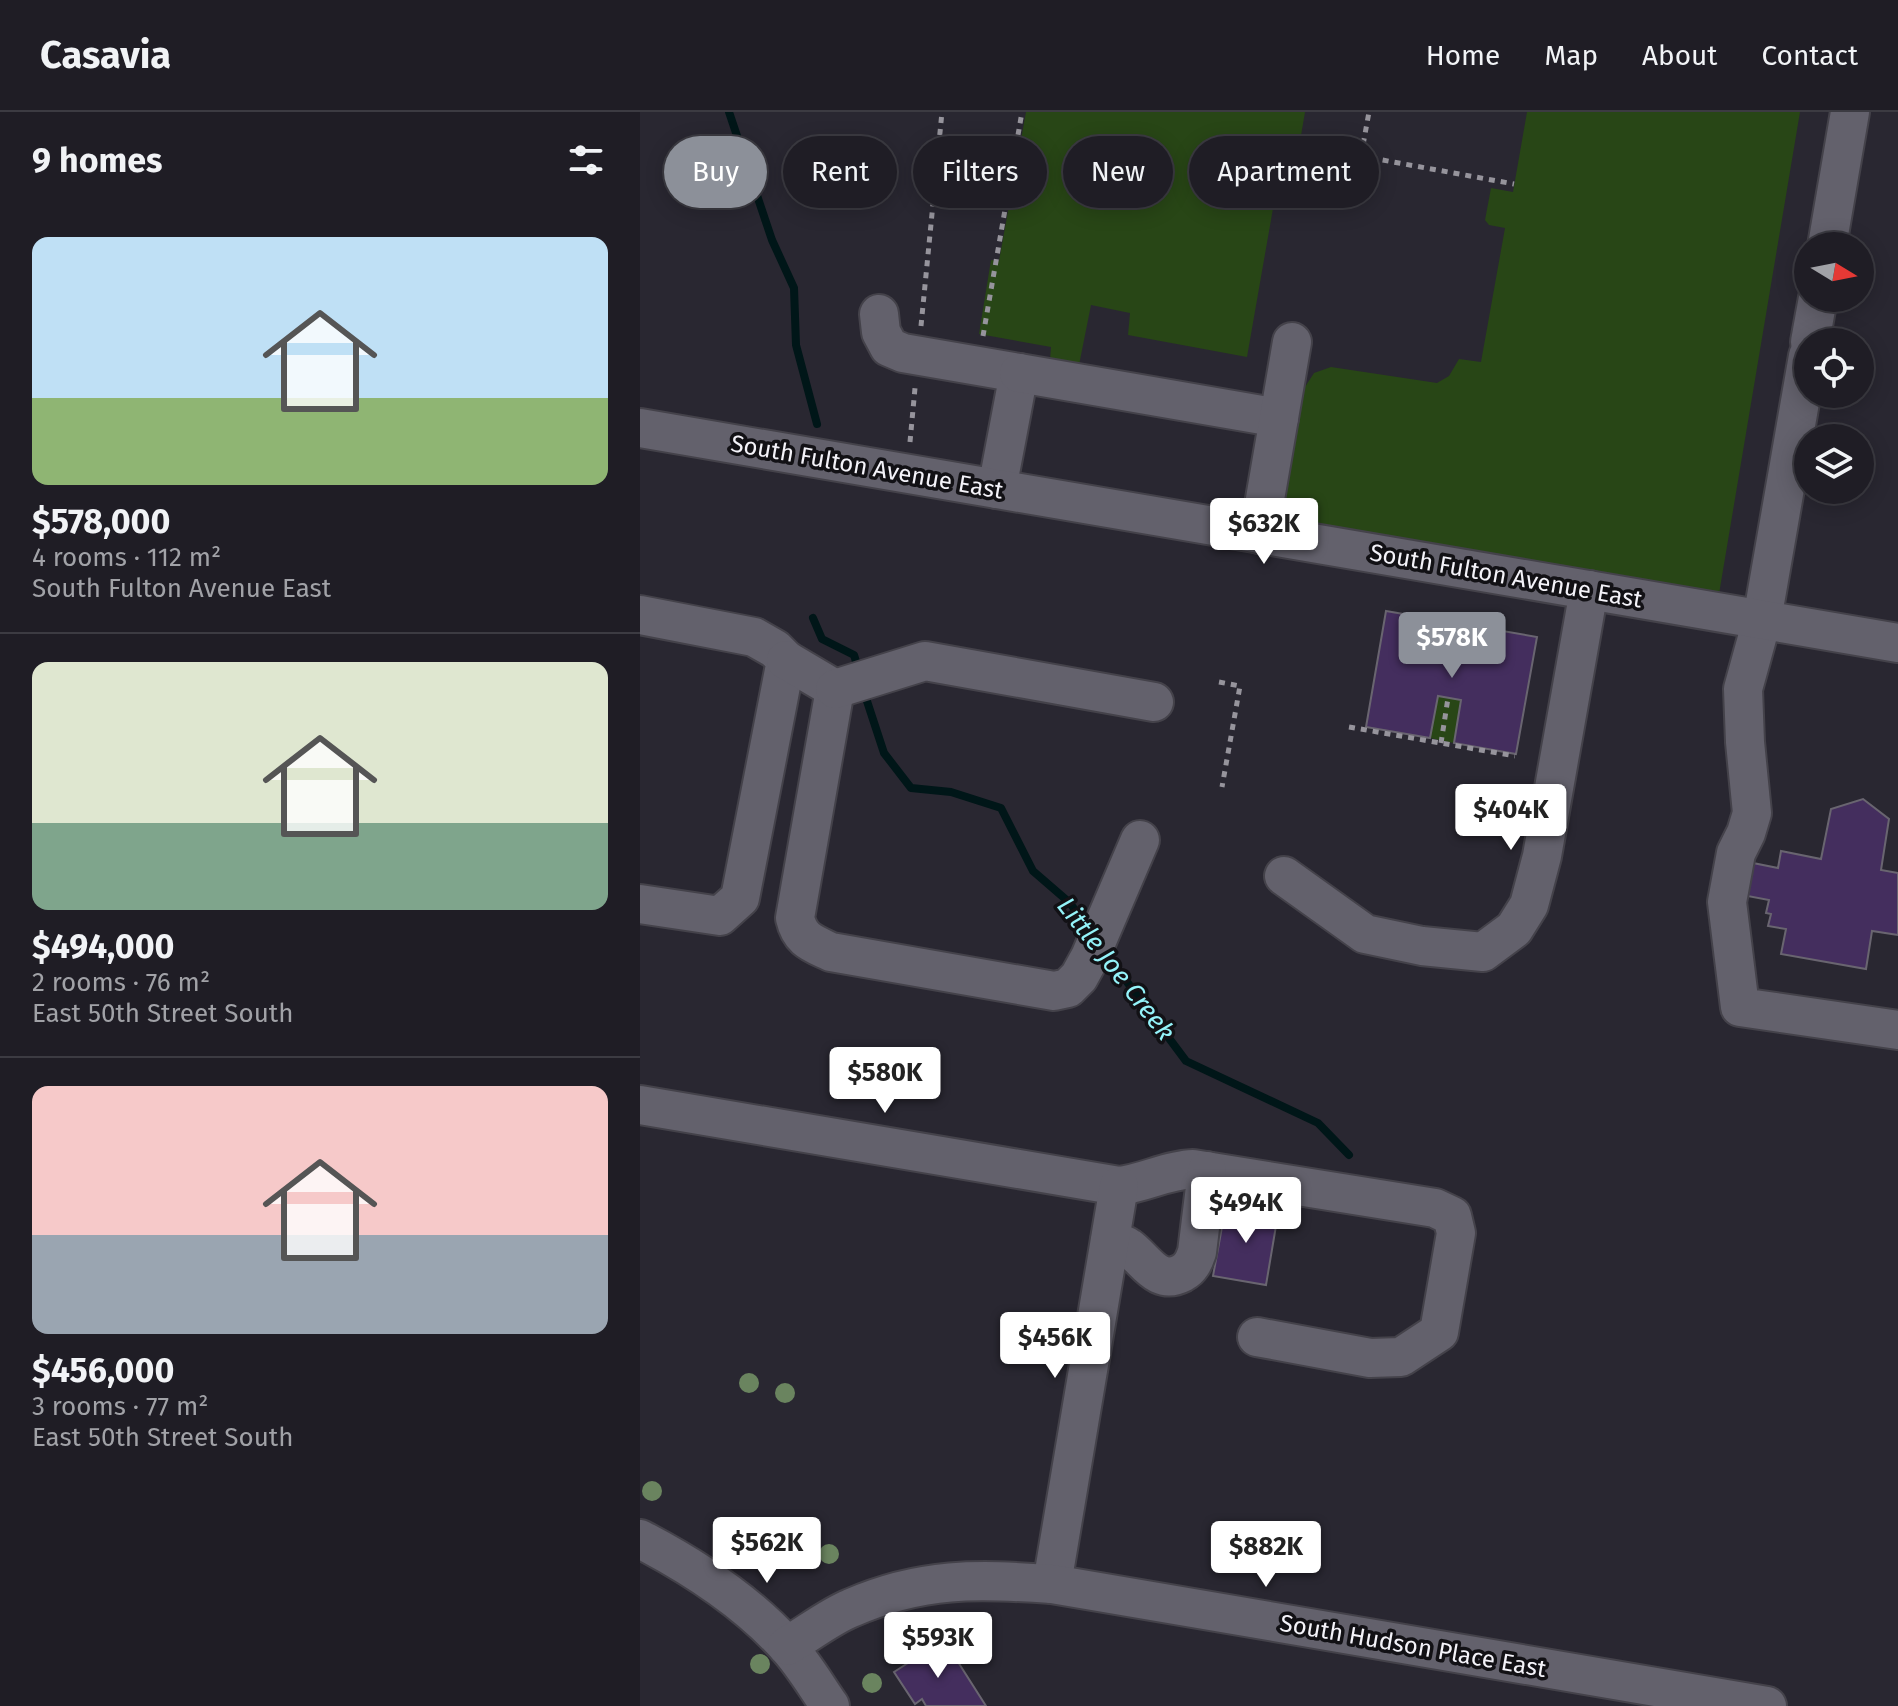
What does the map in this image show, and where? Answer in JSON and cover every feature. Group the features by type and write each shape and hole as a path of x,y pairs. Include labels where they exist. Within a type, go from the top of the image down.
{"street":[{"path":"1829,232 1850,112"},
{"path":"879,314 881,332 889,347 918,355 1279,418"},
{"path":"1259,534 1292,342"},
{"path":"997,489 1019,373"},
{"path":"1799,408 1762,620 1743,689 1752,813 1736,853 1727,902 1740,1007 1898,1030"},
{"name":"South Fulton Avenue East","path":"640,428 1898,643"},
{"path":"1284,876 1365,934 1422,946 1483,952 1514,929 1529,905 1542,856 1589,590"},
{"path":"640,615 754,637 775,649 786,660 845,687 925,661 1154,702"},
{"path":"640,904 720,916 740,898 786,660"},
{"path":"845,687 795,918 805,940 831,952 1054,991 1068,988 1079,977 1140,840"},
{"path":"640,1105 1119,1186 1139,1184 1178,1170 1207,1171 1435,1208 1452,1216 1456,1233 1439,1332 1401,1357 1370,1358 1257,1337"},
{"path":"1110,1241 1128,1247 1155,1273 1172,1277 1187,1270 1197,1252 1207,1171"},
{"path":"1052,1584 1119,1186"},
{"path":"640,1539 718,1584 787,1646 830,1706"},
{"name":"South Hudson Place East","path":"787,1646 849,1608 918,1585 984,1580 1052,1584 1767,1706"}],"path":[{"path":"910,447 942,112"},
{"path":"981,344 1022,112"},
{"path":"1365,136 1369,112"},
{"path":"1379,159 1514,184"},
{"path":"1219,682 1240,686 1222,787"},
{"path":"1441,743 1448,698"},
{"path":"1349,727 1515,756"}],"green space":[{"path":"1026,112 1305,112 1301,136 1189,136 1189,208 1273,208 1247,357 1128,335 1130,313 1091,305 1079,365 1050,360 1051,347 979,334 991,260 999,261 1009,208 1047,208 1047,136 1022,136"},
{"path":"1527,112 1800,112 1719,594 1298,523 1287,516 1282,506 1303,390 1314,373 1331,367 1437,383 1449,376 1459,359 1481,362 1505,228 1489,225 1485,220 1491,188 1513,192"},
{"path":"1438,696 1461,700 1454,743 1430,738"}],"building":[{"path":"1386,611 1537,637 1516,754 1454,743 1461,700 1438,696 1430,738 1366,727"},
{"path":"1863,799 1889,819 1881,870 1898,873 1898,935 1872,931 1866,969 1781,954 1786,929 1768,926 1771,914 1766,913 1769,900 1737,894 1743,861 1778,868 1781,851 1821,859 1831,809"},
{"path":"1226,1205 1278,1214 1266,1285 1213,1276"},
{"path":"944,1640 986,1706 926,1706 922,1699 915,1704 894,1672"}],"waterway":[{"name":"Little Joe Creek","path":"729,112 772,240 794,288 796,345 817,424"},
{"name":"Little Joe Creek","path":"813,618 822,639 854,655 859,671"},
{"name":"Little Joe Creek","path":"864,692 884,753 911,788 951,792 1001,808 1033,871 1070,903 1089,930"},
{"name":"Little Joe Creek","path":"1104,951 1186,1061 1318,1123 1349,1155"}]}
